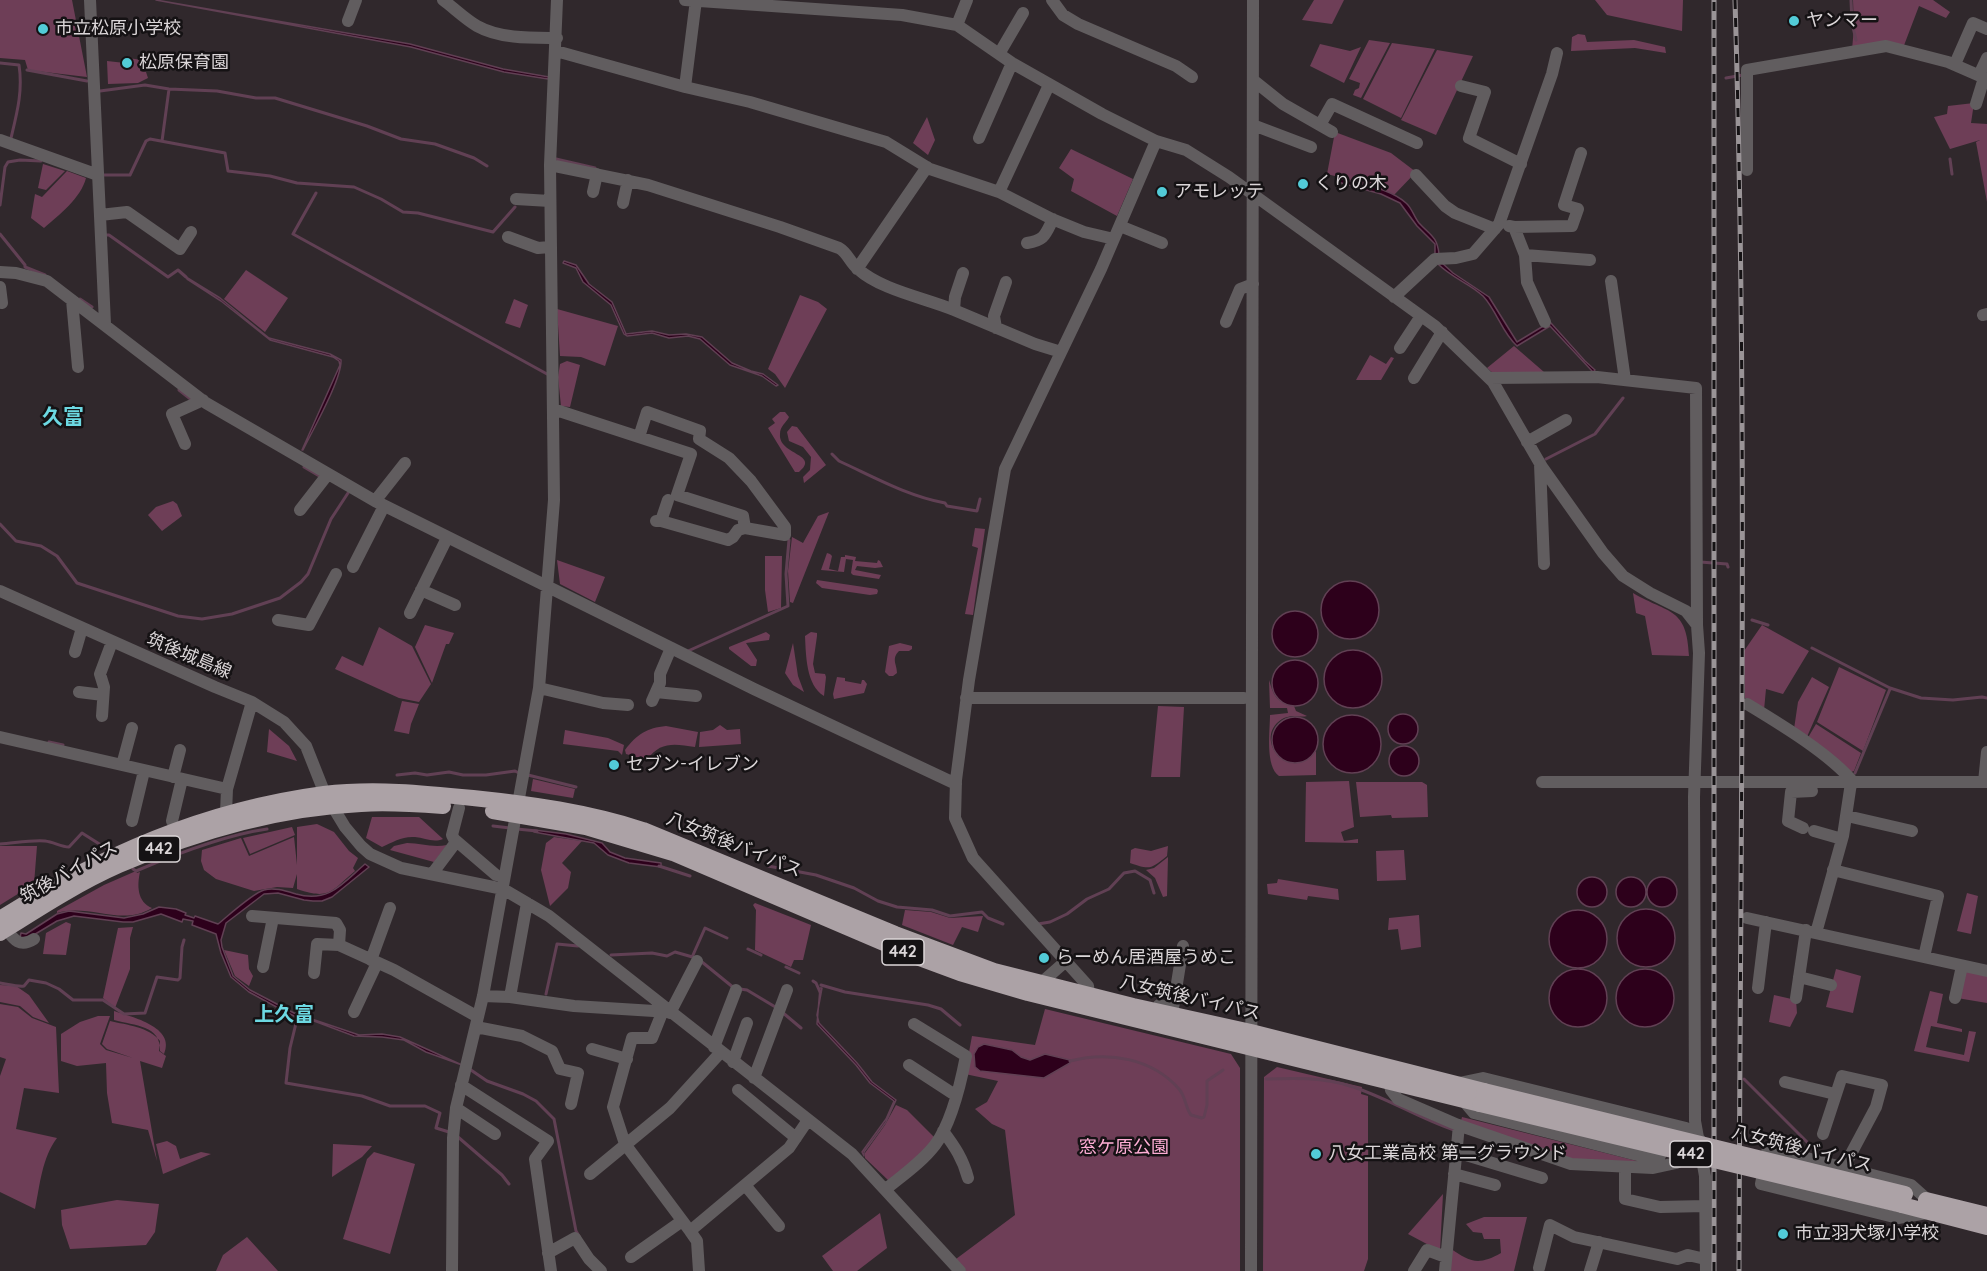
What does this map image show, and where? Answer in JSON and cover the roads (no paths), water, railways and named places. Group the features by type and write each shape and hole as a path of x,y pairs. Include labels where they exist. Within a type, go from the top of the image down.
{"highway":[{"name":"八女筑後バイパス","path":"329,800 411,792 518,809 603,817 643,830 935,949 994,971 1041,983 1090,1001"},
{"name":"八女筑後バイパス","path":"329,800 363,804 518,809 630,838 673,853 960,974 1090,1001 1476,1098 1903,1199 1987,1227"},
{"name":"筑後バイパス","path":"2,927 120,852 158,836 226,813 329,800"},
{"name":"筑後バイパス","path":"53,894 118,865 191,837 329,800"},
{"name":"八女筑後バイパス","path":"1388,1075 1455,1084 1476,1098"},
{"name":"八女筑後バイパス","path":"1930,1207 1987,1215"}],"street":[{"path":"90,0 105,324"},
{"path":"348,21 356,0"},
{"path":"443,0 478,27 495,33 557,45 685,87 750,102 886,142 927,167 999,192 1084,232 1114,240"},
{"path":"452,1271 453,1138 456,1108 483,996 518,809 539,688 548,588 554,500 550,165 557,45 557,0"},
{"path":"685,0 868,6 957,25 1049,85 1155,141 1186,150 1229,177 1442,332 1489,378 1540,464 1603,553 1623,576 1686,611 1697,625"},
{"path":"685,87 696,0"},
{"path":"957,25 967,0"},
{"path":"1052,0 1063,15 1176,66 1192,77"},
{"path":"1251,1271 1253,0"},
{"path":"999,54 1023,13"},
{"path":"1954,64 1973,23 1987,29"},
{"path":"1747,170 1748,70 1886,46 1954,64 1983,77"},
{"path":"1394,297 1435,259 1473,254 1497,227 1521,164 1557,53"},
{"path":"1976,104 1987,58"},
{"path":"979,138 1012,63"},
{"path":"1253,80 1283,104 1332,132"},
{"path":"999,192 1049,85"},
{"path":"1461,86 1485,92 1469,138 1521,164"},
{"path":"1320,125 1332,104 1417,143"},
{"path":"1253,125 1311,147"},
{"path":"0,140 98,175"},
{"path":"1090,1001 1088,986 973,858 955,818 956,784 966,698 1005,469 1114,240 1155,141"},
{"path":"1416,175 1445,206 1455,213 1497,227 1572,226 1578,209 1564,205 1581,153"},
{"path":"550,165 628,180 780,227 839,248 883,284 954,310 1035,344 1061,352"},
{"path":"859,266 927,167"},
{"path":"593,192 597,174"},
{"path":"623,203 628,180"},
{"path":"516,199 550,201"},
{"path":"100,215 127,212 180,249 191,232"},
{"path":"1027,243 1044,238 1053,219"},
{"path":"1120,225 1162,243"},
{"path":"1514,227 1525,255 1527,282 1545,322"},
{"path":"508,237 538,248 550,247"},
{"path":"1525,255 1590,260"},
{"path":"0,272 16,273 47,281 203,400 379,504 671,648 956,784"},
{"path":"954,310 955,297 963,273"},
{"path":"1611,281 1625,380"},
{"path":"996,328 994,316 1006,282"},
{"path":"1226,322 1240,289 1253,284"},
{"path":"0,287 2,303"},
{"path":"72,300 78,367"},
{"path":"1400,348 1421,316"},
{"path":"1414,378 1442,332"},
{"path":"1489,378 1597,377 1696,388 1699,653 1696,783 1695,1121 1705,1176 1705,1265 1688,1256 1677,1258 1574,1237 1550,1225 1539,1268"},
{"path":"185,444 172,414 203,400"},
{"path":"553,409 691,454"},
{"path":"639,437 647,412 700,431 677,495 743,516 745,528"},
{"path":"1527,442 1566,420"},
{"path":"668,501 659,521 728,540 738,530 745,528 785,535 785,527 751,481 729,458 699,438"},
{"path":"353,567 379,504 405,463"},
{"path":"1540,464 1544,564"},
{"path":"300,510 328,474"},
{"path":"410,613 447,538"},
{"path":"278,620 309,625 336,574"},
{"path":"421,590 455,605"},
{"name":"筑後城島線","path":"0,591 252,702 284,722 306,746 329,800 345,827 370,854 401,868 503,889 549,916 666,1012 852,1154 886,1188 960,1271"},
{"path":"75,652 82,628"},
{"path":"102,716 104,687 100,674 112,642"},
{"path":"671,648 654,696 696,696"},
{"path":"539,688 603,703 628,705"},
{"path":"79,692 103,694"},
{"path":"966,698 1244,698"},
{"path":"226,813 227,789 252,702"},
{"path":"1747,704 1778,722 1844,772 1852,786 1842,839 1811,932 1796,998"},
{"path":"122,765 132,728"},
{"path":"0,737 227,789"},
{"path":"172,821 180,750"},
{"path":"1542,782 1852,786 1985,782 1987,752"},
{"path":"132,821 144,771"},
{"path":"1842,839 1788,821 1791,792 1852,786"},
{"path":"459,808 452,836 456,842 496,875"},
{"path":"1847,816 1912,831"},
{"path":"432,874 456,842"},
{"path":"1833,870 1938,896 1924,957"},
{"path":"510,997 527,903"},
{"path":"354,1012 374,961 390,908"},
{"path":"252,916 336,923 340,930 339,945"},
{"path":"263,967 273,918"},
{"path":"1747,918 1987,971"},
{"path":"1758,988 1766,922"},
{"path":"2,927 19,943 25,944 34,939"},
{"path":"314,973 318,944 339,945 374,961 477,1022 522,1036 552,1051 560,1069 578,1073 571,1104"},
{"path":"1134,999 1173,1008 1183,946"},
{"path":"697,961 652,1038 632,1038 613,1107 625,1144 697,1241 697,1269"},
{"path":"1041,983 1066,961"},
{"path":"1955,998 1962,966"},
{"path":"1799,977 1830,985"},
{"path":"590,1174 670,1108 718,1050 736,990"},
{"path":"754,1078 787,990"},
{"path":"483,996 510,997 574,1006 666,1012"},
{"path":"733,1062 747,1023"},
{"path":"886,1188 923,1158 937,1143 955,1095 966,1056 914,1024"},
{"path":"592,1049 627,1059"},
{"path":"909,1065 955,1095"},
{"path":"1388,1075 1391,1090 1398,1099 1459,1125 1571,1164 1653,1168 1690,1157 1700,1140"},
{"path":"1823,1134 1842,1076 1882,1085 1876,1107 1844,1167"},
{"path":"1455,1084 1483,1078 1686,1128 1700,1140"},
{"path":"1785,1082 1835,1094"},
{"path":"461,1085 548,1141 535,1159 550,1271"},
{"path":"738,1090 796,1138"},
{"path":"1476,1098 1474,1113 1653,1158 1660,1156 1665,1123"},
{"path":"456,1108 495,1134"},
{"path":"690,1231 789,1148 808,1120"},
{"path":"1445,1271 1459,1125"},
{"path":"943,1131 963,1161 968,1178"},
{"path":"1768,1148 1844,1167 1911,1185 1930,1207 1898,1218 1761,1184 1768,1148"},
{"path":"1456,1152 1542,1178"},
{"path":"1625,1167 1625,1198 1660,1207 1705,1206"},
{"path":"1454,1174 1495,1185"},
{"path":"745,1185 778,1226"},
{"path":"631,1257 682,1221"},
{"path":"548,1253 575,1238 589,1259 601,1271"},
{"path":"1590,1271 1599,1242"},
{"path":"1414,1271 1427,1250 1446,1257"}],"waterway":[{"path":"1851,0 1852,23 1856,40"},
{"path":"0,63 19,65 20,93 11,138"},
{"path":"27,70 87,81"},
{"path":"1726,78 1743,75"},
{"path":"100,91 145,85 169,89 217,91 256,98 275,98 367,126 401,139 435,144 474,158 487,166"},
{"path":"162,141 169,89"},
{"path":"102,175 130,175 146,141 150,139 225,153 228,171 270,176 297,183 354,187 403,212 418,213 493,232 515,207"},
{"path":"556,159 595,168"},
{"path":"1950,159 1952,174"},
{"path":"0,205 5,167 8,162 41,161"},
{"path":"316,193 293,234 547,374"},
{"path":"0,234 25,267 45,275"},
{"path":"106,235 168,277 178,270 186,277"},
{"path":"80,299 92,307"},
{"path":"179,390 193,401"},
{"path":"1546,459 1595,434 1623,398"},
{"path":"832,454 839,461 891,485 917,496 945,503 947,506 977,511 980,499"},
{"path":"304,467 321,477"},
{"path":"0,524 16,541 41,546 57,556 77,583 178,616 202,619 232,614 280,598 301,582 308,574 331,519 348,493"},
{"path":"688,651 788,606 786,574 789,540"},
{"path":"1700,562 1727,564 1728,567"},
{"path":"1752,620 1768,625"},
{"path":"1812,648 1890,688 1921,698 1953,700 1987,698"},
{"path":"1855,773 1890,689"},
{"path":"49,742 63,745"},
{"path":"397,775 449,772 463,775 515,771 519,773"},
{"path":"528,775 576,787"},
{"path":"493,826 510,828"},
{"path":"133,869 136,871 218,840 267,829"},
{"path":"517,829 537,831"},
{"path":"0,844 45,841 69,847 82,833 112,852"},
{"path":"659,866 690,876"},
{"path":"768,866 816,875 854,888 878,901 897,907 932,910 950,916 982,912 988,918 1003,924"},
{"path":"1038,924 1050,922 1067,914 1087,899 1109,889 1124,873 1135,871 1150,880 1154,893"},
{"path":"693,955 705,928 727,938"},
{"path":"0,983 22,986 29,980 46,983 59,989 73,1000 103,1000 124,1014 145,1013 157,977 178,980 180,978 184,940"},
{"path":"546,994 557,944 578,946"},
{"path":"748,949 761,955"},
{"path":"611,955 652,953 667,956 675,952 696,958"},
{"path":"702,962 734,988"},
{"path":"786,967 799,973"},
{"path":"813,981 820,992"},
{"path":"821,985 845,992 928,1005 941,1009 960,1025"},
{"path":"740,989 747,990 777,1008"},
{"path":"782,1012 801,1028"},
{"path":"298,1015 290,1048 286,1083 362,1096 390,1106 425,1106 440,1113 436,1128 449,1132"},
{"path":"1070,1061 1114,1057 1143,1064 1168,1078 1181,1092 1191,1115 1202,1118 1207,1105 1207,1081 1223,1070"},
{"path":"468,1068 487,1081 536,1101 554,1119 576,1231 579,1236"},
{"path":"1266,1079 1308,1079 1340,1083 1454,1130"},
{"path":"1744,1079 1819,1154"},
{"path":"458,1137 502,1175 509,1184"}],"railway":[{"path":"1714,0 1714,1271"},
{"path":"1735,0 1742,476 1739,1271"}],"place":[{"name":"ヤンマー","path":"1794,21"},
{"name":"市立松原小学校","path":"43,29"},
{"name":"松原保育園","path":"127,63"},
{"name":"くりの木","path":"1303,184"},
{"name":"アモレッテ","path":"1162,192"},
{"name":"セブン-イレブン","path":"614,765"},
{"name":"らーめん居酒屋うめこ","path":"1044,958"},
{"name":"八女工業高校 第二グラウンド","path":"1316,1154"},
{"name":"市立羽犬塚小学校","path":"1783,1234"}],"district":[{"name":"久富","path":"63,418"},
{"name":"上久富","path":"284,1015"}],"park label":[{"name":"窓ケ原公園","path":"1124,1148"}]}
